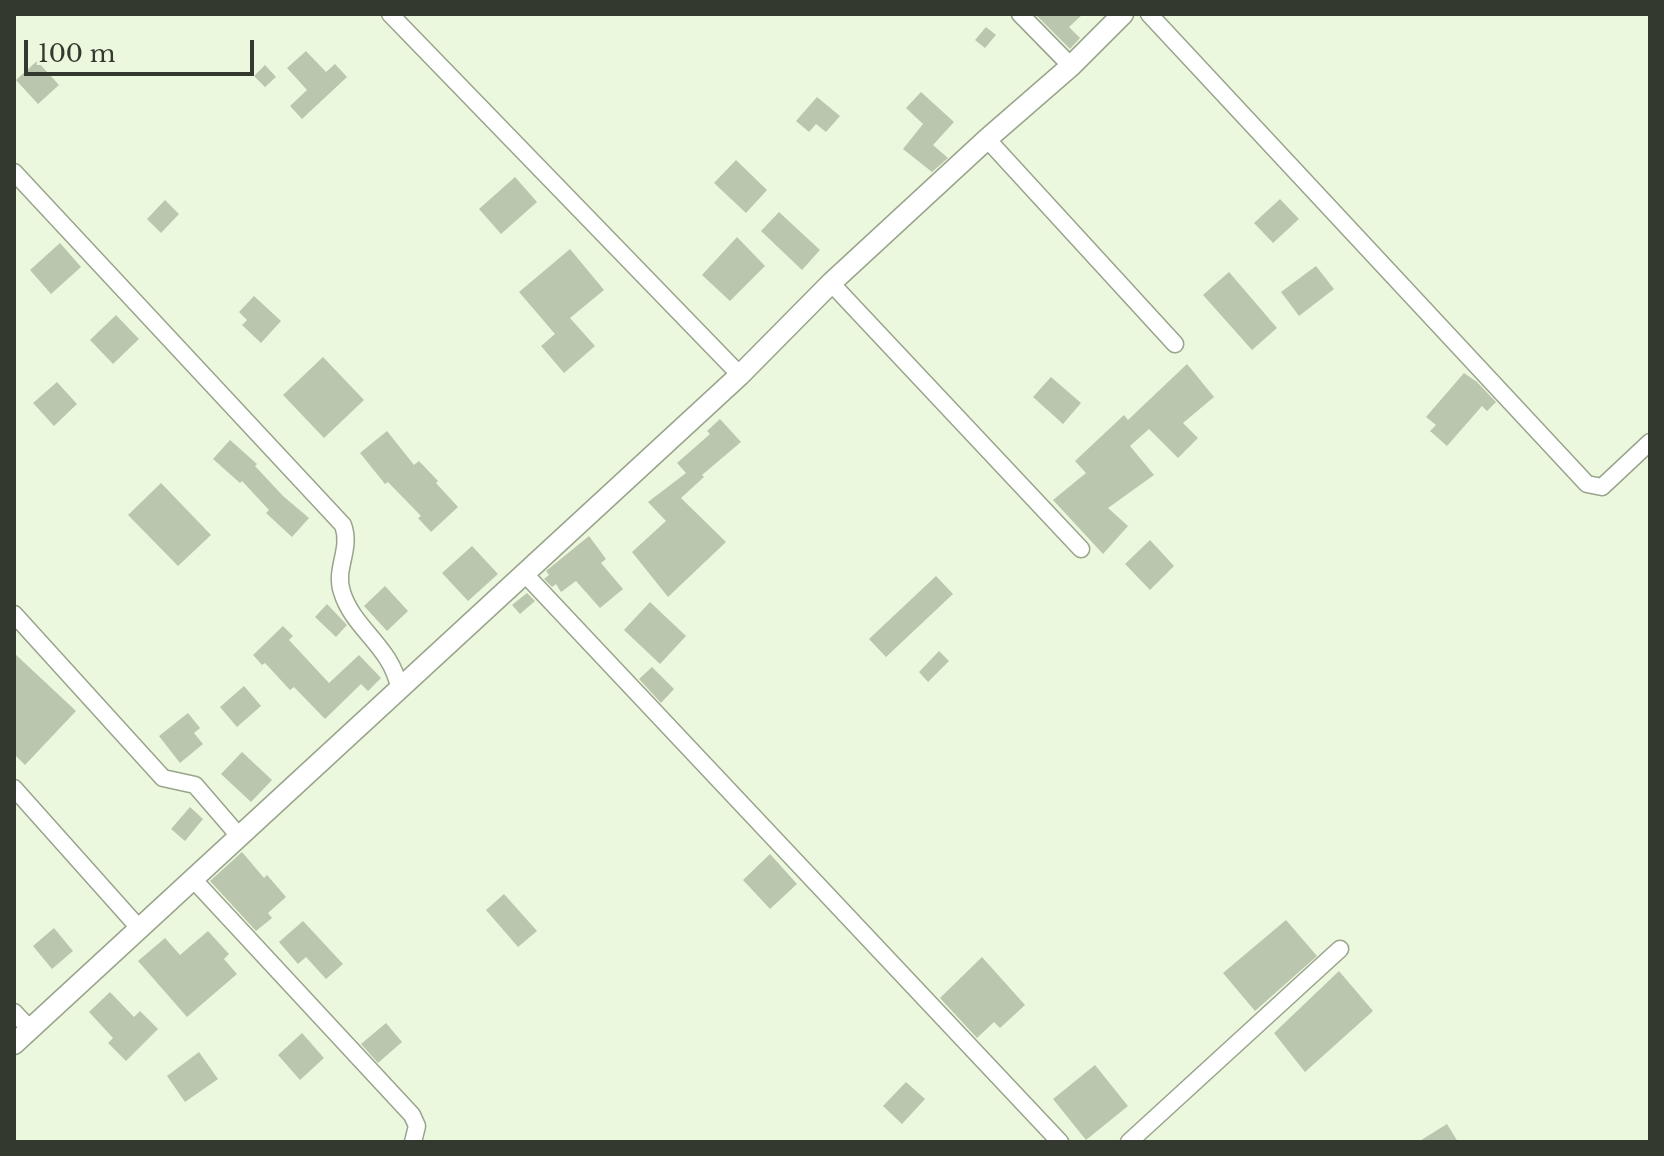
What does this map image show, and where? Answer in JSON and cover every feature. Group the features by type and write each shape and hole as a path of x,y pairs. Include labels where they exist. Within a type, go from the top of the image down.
{"street":[{"path":"390,14 740,375"},
{"path":"1020,14 1071,66"},
{"path":"14,1044 740,375 831,283 1071,66 1123,14"},
{"path":"1149,14 1587,484 1602,487 1650,442"},
{"path":"987,139 1175,344"},
{"path":"14,172 343,525 347,540 340,575 341,592 349,607 388,656 399,688"},
{"path":"831,283 1081,549"},
{"path":"524,573 1060,1142"},
{"path":"14,614 163,778 195,785 239,836"},
{"path":"14,788 139,928"},
{"path":"192,878 412,1115 417,1126 413,1142"},
{"path":"1129,1142 1340,949"},
{"path":"14,1012 30,1029"}],"building":[{"path":"1035,14 1083,14 1069,27 1080,38 1070,49"},
{"path":"986,27 996,35 985,48 975,40"},
{"path":"306,51 326,72 335,64 347,77 302,119 290,106 307,90 287,68"},
{"path":"37,61 59,85 38,104 16,80"},
{"path":"265,65 276,77 265,87 254,76"},
{"path":"921,92 954,122 933,145 948,158 932,172 903,149 923,124 906,108"},
{"path":"817,97 840,116 826,132 816,124 809,132 796,121"},
{"path":"736,160 767,190 746,213 714,183"},
{"path":"515,177 537,202 501,234 479,209"},
{"path":"1280,199 1299,219 1273,243 1254,223"},
{"path":"165,200 179,214 161,233 147,219"},
{"path":"779,212 820,250 802,270 761,231"},
{"path":"737,237 765,266 730,301 702,275"},
{"path":"60,243 81,267 51,294 30,270"},
{"path":"570,249 604,290 570,318 595,346 564,373 541,346 555,334 519,292"},
{"path":"1316,266 1334,289 1299,316 1281,292"},
{"path":"1229,272 1277,328 1252,350 1203,295"},
{"path":"254,296 281,321 261,343 242,325 247,320 239,312"},
{"path":"116,315 139,339 113,364 90,340"},
{"path":"323,357 364,400 324,438 283,395"},
{"path":"1187,364 1214,397 1183,423 1198,438 1178,458 1149,429 1130,446 1154,475 1108,508 1128,526 1103,554 1053,500 1086,473 1075,461 1124,415 1128,420"},
{"path":"1464,373 1496,402 1487,411 1482,406 1447,446 1430,431 1436,425 1426,417"},
{"path":"1051,377 1081,403 1063,424 1033,397"},
{"path":"57,382 77,404 54,426 33,403"},
{"path":"720,419 741,442 702,475 704,477 681,498 726,542 668,597 632,552 666,521 648,502 686,473 677,463 710,434 707,431"},
{"path":"387,431 414,465 419,461 458,507 431,532 418,518 421,516 388,482 385,484 360,453"},
{"path":"230,440 257,464 255,466 283,496 309,518 292,537 266,513 269,510 242,481 240,483 213,459"},
{"path":"161,483 211,535 178,566 128,515"},
{"path":"589,536 606,559 601,563 623,589 600,608 576,581 561,592 556,584 552,587 544,579 549,575 546,571"},
{"path":"1150,540 1174,566 1150,590 1125,564"},
{"path":"472,546 498,574 468,601 442,573"},
{"path":"936,576 953,594 886,657 869,639"},
{"path":"385,586 408,611 387,631 364,606"},
{"path":"527,593 535,601 520,614 512,605"},
{"path":"650,602 686,636 660,664 624,630"},
{"path":"327,604 347,625 336,637 315,617"},
{"path":"283,626 293,636 289,640 329,683 359,655 381,678 368,691 361,684 325,719 294,687 290,690 265,663 262,665 253,655"},
{"path":"939,651 949,661 928,682 919,672"},
{"path":"14,653 76,711 25,765 14,754"},
{"path":"652,667 674,689 661,703 639,679"},
{"path":"244,686 261,706 237,727 220,707"},
{"path":"188,713 200,728 194,733 203,744 180,763 159,736"},
{"path":"242,752 272,780 251,802 221,774"},
{"path":"190,807 203,819 185,841 171,829"},
{"path":"242,852 264,878 267,875 286,897 268,913 272,918 256,931 210,881"},
{"path":"770,854 797,884 770,909 743,880"},
{"path":"504,894 537,931 518,947 486,910"},
{"path":"1286,920 1317,956 1255,1011 1223,973"},
{"path":"303,921 343,964 326,979 306,957 298,964 279,942"},
{"path":"54,928 73,951 52,969 33,946"},
{"path":"208,931 229,954 224,959 237,974 187,1017 138,961 165,938 180,955"},
{"path":"982,957 1025,1005 1000,1028 994,1022 977,1038 940,998"},
{"path":"1339,971 1373,1011 1305,1072 1274,1033"},
{"path":"110,992 134,1017 140,1011 158,1029 126,1061 108,1043 113,1038 89,1012"},
{"path":"386,1023 402,1042 378,1063 361,1044"},
{"path":"302,1033 324,1058 300,1080 278,1055"},
{"path":"199,1052 218,1079 185,1102 167,1076"},
{"path":"1095,1065 1128,1106 1086,1140 1053,1099"},
{"path":"906,1082 925,1099 902,1124 883,1106"},
{"path":"1447,1124 1458,1142 1418,1142"}]}
